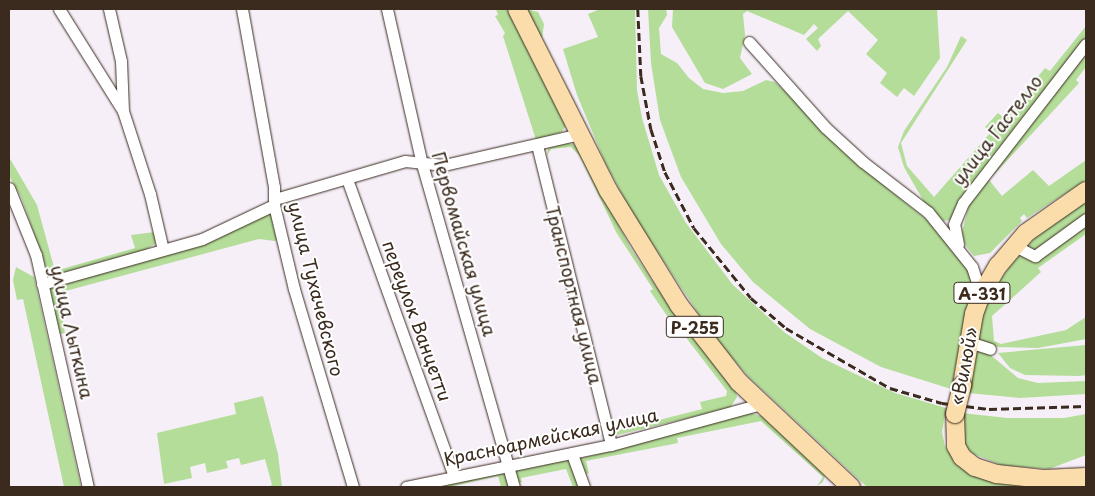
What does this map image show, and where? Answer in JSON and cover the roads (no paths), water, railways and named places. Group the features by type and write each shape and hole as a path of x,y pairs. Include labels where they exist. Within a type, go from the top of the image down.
{"highway":[{"name":"Р-255","path":"517,9 608,190 662,282 722,362 761,404 852,487"},
{"name":"«Вилюй»","path":"1086,191 1042,220 1013,245 981,295 969,342 955,414 956,446 962,457 975,467 997,474 1044,479 1086,476"}],"street":[{"path":"59,9 123,111"},
{"path":"109,9 121,61 123,111 163,250"},
{"name":"улица Тухачевского","path":"242,9 274,202 294,289 353,487"},
{"name":"Первомайская улица","path":"387,9 422,164 514,487"},
{"path":"749,42 826,128 863,162 928,212 958,245 972,267 981,295"},
{"name":"улица Гастелло","path":"958,245 954,224 964,203 1086,44"},
{"path":"42,284 219,232 274,202 405,161 444,165 581,134"},
{"name":"Транспортная улица","path":"537,145 610,446"},
{"name":"переулок Ванцетти","path":"347,179 454,476"},
{"name":"улица Лыткина","path":"9,188 36,256 88,487"},
{"path":"1013,245 1034,256 1086,219"},
{"path":"969,342 990,349"},
{"name":"Красноармейская улица","path":"406,487 610,446 761,404"},
{"path":"572,454 584,487"}],"railway":[{"path":"638,9 641,76 651,129 665,172 694,228 751,298 786,328 890,388 942,403 989,409 1086,406"}]}
